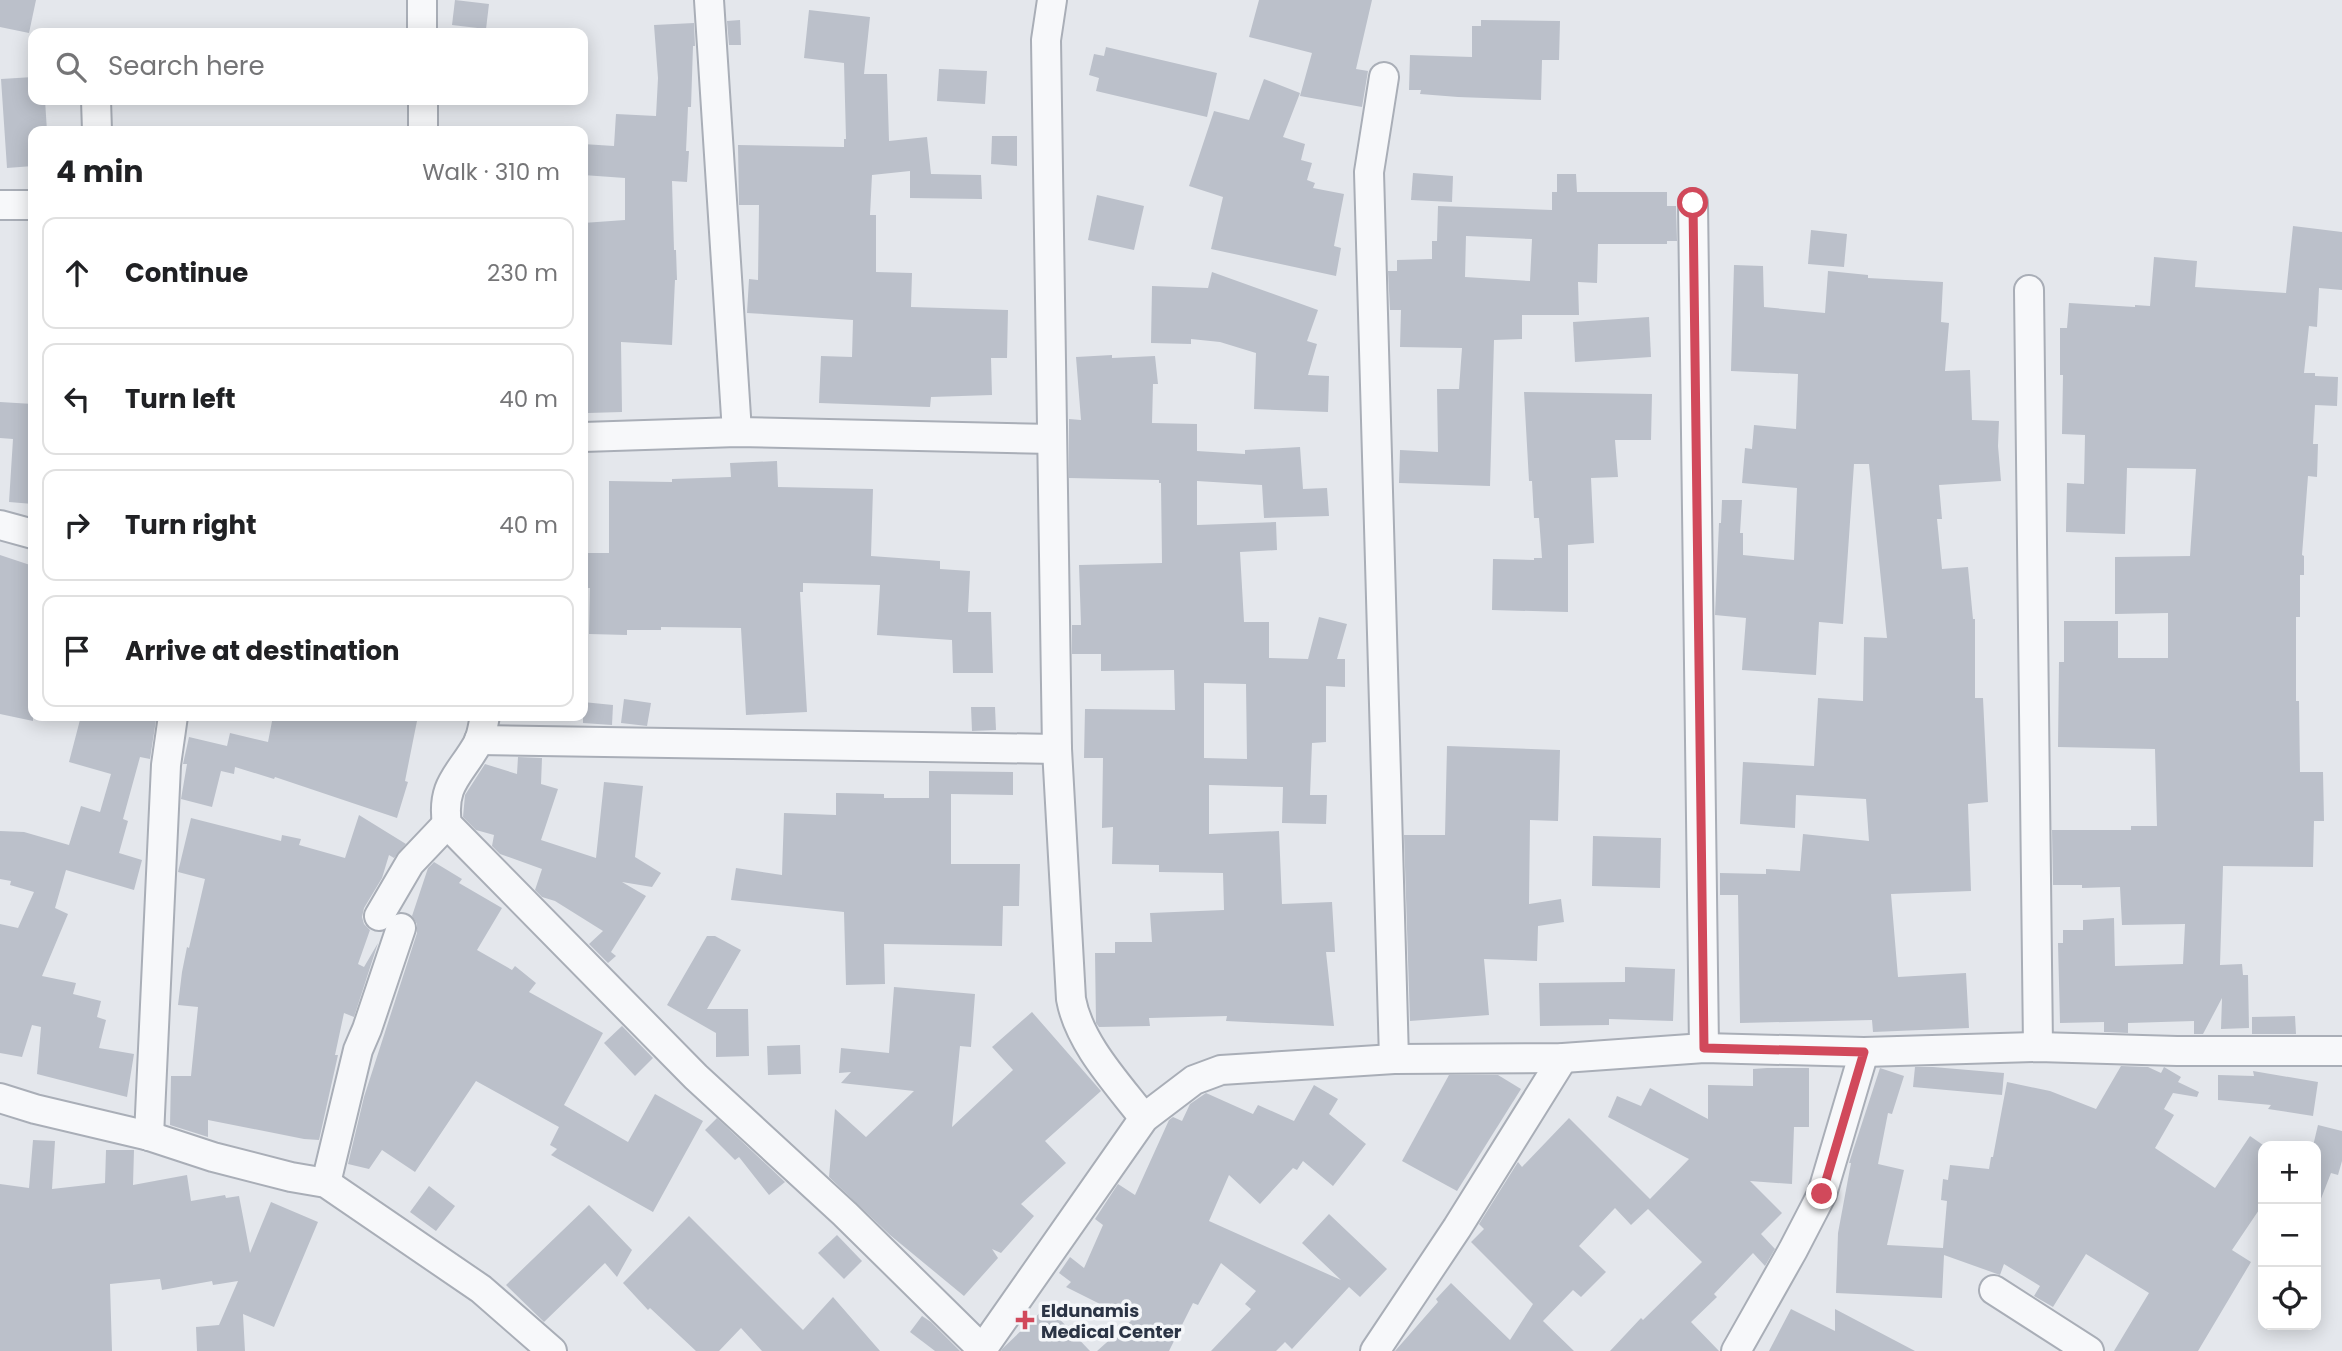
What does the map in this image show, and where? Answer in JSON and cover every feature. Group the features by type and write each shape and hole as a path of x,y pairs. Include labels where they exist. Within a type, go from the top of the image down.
{"street":[{"path":"422,0 422,28"},
{"path":"709,0 737,432"},
{"path":"1052,0 1046,40 1052,439 1058,749 1070,999 1082,1034 1144,1118"},
{"path":"1384,77 1369,172 1394,1059"},
{"path":"96,105 97,126"},
{"path":"423,105 423,126"},
{"path":"1693,203 1704,1048"},
{"path":"0,205 28,205"},
{"path":"2029,290 2038,1047"},
{"path":"588,437 737,432 1052,439"},
{"path":"0,525 28,533"},
{"path":"149,1136 166,765 172,721"},
{"path":"1058,749 482,728 450,786 444,804 447,824 696,1077 845,1214 982,1350 1144,1118 1194,1080 1221,1070 1394,1059 1563,1058 1704,1048 1864,1052 2038,1047 2177,1051 2342,1051"},
{"path":"326,1182 358,1050 367,1029 390,922 410,863 447,824"},
{"path":"1736,1351 1822,1194 1864,1052"},
{"path":"1375,1351 1563,1058"},
{"path":"0,1098 149,1136 213,1157 291,1177 326,1182 481,1289 552,1351"},
{"path":"1994,1290 2089,1351"}],"building":[{"path":"0,0 36,0 28,33 0,27"},
{"path":"455,0 489,4 486,28 452,25"},
{"path":"1259,0 1372,0 1356,69 1368,71 1362,107 1300,96 1312,53 1249,37"},
{"path":"809,10 870,17 864,74 887,74 889,141 927,137 931,174 981,175 982,199 910,198 910,171 872,175 870,215 876,215 876,272 912,273 911,307 1008,310 1007,358 991,358 992,395 931,397 930,407 819,403 821,356 852,357 853,320 747,313 749,279 758,280 759,205 739,205 738,145 844,147 846,139 844,63 804,58"},
{"path":"740,20 741,45 729,45 727,21"},
{"path":"1481,20 1560,21 1559,60 1542,60 1541,100 1458,97 1420,94 1421,90 1409,90 1410,55 1472,57 1472,26 1481,26"},
{"path":"694,23 695,46 686,151 689,151 687,182 672,181 677,280 672,345 621,342 622,412 588,413 588,223 625,220 625,178 588,175 588,144 614,146 616,114 656,116 658,78 654,25"},
{"path":"1106,47 1217,73 1207,117 1096,91 1099,78 1089,75 1094,54 1104,56"},
{"path":"939,69 987,71 985,104 937,101"},
{"path":"28,77 28,105 45,105 47,126 28,126 28,166 7,168 1,79"},
{"path":"1264,79 1300,93 1283,137 1305,144 1301,160 1312,163 1307,180 1315,183 1313,188 1344,194 1334,246 1341,248 1336,276 1211,249 1223,197 1189,186 1214,111 1249,120"},
{"path":"992,136 1017,136 1017,166 991,164"},
{"path":"1413,173 1453,176 1452,202 1411,200"},
{"path":"1557,174 1576,174 1577,192 1667,192 1667,206 1676,206 1677,241 1667,241 1667,244 1598,244 1597,283 1578,282 1579,315 1522,315 1522,339 1494,340 1490,486 1399,483 1400,450 1438,452 1437,389 1459,389 1462,348 1400,347 1401,310 1390,310 1388,271 1397,271 1397,260 1432,259 1432,241 1437,241 1438,206 1552,210 1552,192 1557,192","holes":["1466,236 1532,239 1530,281 1465,277"]},
{"path":"1097,195 1144,206 1134,250 1088,240"},
{"path":"2293,226 2342,232 2342,290 2319,288 2317,327 2309,326 2304,373 2338,377 2337,406 2315,405 2313,444 2318,444 2317,477 2308,476 2302,555 2304,575 2300,575 2300,617 2296,617 2296,701 2299,701 2300,772 2323,772 2324,821 2314,821 2313,867 2223,866 2220,965 2242,964 2243,975 2248,975 2249,1028 2221,1029 2222,998 2203,1034 2194,1034 2194,1021 2128,1023 2128,1033 2104,1032 2104,1022 2060,1023 2058,943 2063,943 2063,930 2083,930 2083,920 2114,918 2115,966 2183,964 2185,924 2122,925 2120,887 2082,888 2082,885 2053,885 2052,830 2131,830 2131,826 2157,826 2155,749 2058,747 2059,662 2064,662 2064,621 2118,621 2118,658 2168,658 2168,613 2115,614 2115,557 2190,556 2196,469 2127,468 2125,534 2066,532 2067,483 2084,484 2085,435 2062,434 2063,375 2060,375 2060,328 2067,328 2069,303 2150,306 2154,257 2197,261 2195,287 2286,293"},
{"path":"1811,230 1847,234 1844,267 1808,264"},
{"path":"1734,265 1763,266 1764,307 1825,313 1828,271 1868,275 1868,278 1943,282 1941,322 1949,323 1945,371 1970,370 1972,420 1999,421 2001,481 1939,485 1942,519 1937,519 1942,569 1968,567 1975,619 1975,698 1983,698 1988,802 1968,804 1971,891 1891,894 1898,977 1966,973 1969,1028 1873,1032 1872,1020 1740,1023 1738,895 1720,895 1720,873 1766,874 1766,869 1800,871 1803,834 1869,841 1866,799 1796,795 1795,828 1740,824 1743,762 1814,766 1818,698 1863,701 1864,637 1887,638 1869,464 1854,464 1843,624 1819,622 1816,675 1742,670 1746,618 1715,615 1722,500 1742,500 1740,533 1743,533 1743,555 1794,560 1797,488 1742,483 1745,448 1752,449 1754,425 1796,429 1798,374 1731,371"},
{"path":"1212,272 1318,310 1307,341 1317,344 1308,375 1329,376 1328,412 1254,409 1256,353 1220,342 1191,339 1191,344 1151,343 1152,286 1208,288"},
{"path":"1649,317 1651,357 1575,362 1573,322"},
{"path":"1155,356 1158,384 1153,384 1152,423 1197,424 1197,451 1245,454 1245,450 1300,447 1303,489 1327,488 1329,516 1264,518 1262,485 1197,481 1197,525 1276,522 1277,550 1240,552 1244,622 1269,622 1269,658 1308,659 1319,617 1347,624 1337,659 1345,659 1345,687 1326,686 1326,742 1312,743 1310,795 1327,795 1326,824 1282,823 1283,787 1209,785 1209,834 1279,831 1282,904 1332,902 1335,952 1326,952 1334,1026 1226,1021 1227,1016 1149,1018 1150,1026 1099,1027 1096,1023 1095,953 1115,953 1115,942 1152,942 1150,913 1224,910 1223,873 1159,872 1159,865 1112,864 1113,827 1102,828 1103,758 1084,758 1085,709 1175,710 1174,670 1101,671 1101,654 1072,654 1072,625 1081,625 1079,565 1162,563 1161,483 1159,480 1069,478 1069,419 1081,420 1076,357","holes":["1204,683 1246,684 1247,759 1204,758"]},
{"path":"1524,392 1652,394 1651,440 1615,440 1618,477 1591,478 1594,543 1568,545 1568,612 1492,610 1493,559 1542,558 1539,518 1534,518 1532,481 1529,481"},
{"path":"0,402 28,404 28,504 9,502 13,439 0,438"},
{"path":"777,461 778,487 873,489 871,556 940,561 940,569 970,571 968,612 991,612 993,673 953,673 952,640 877,635 880,585 803,583 803,592 800,592 807,712 746,715 741,628 661,627 661,630 627,630 627,635 589,634 588,553 609,553 609,481 672,482 672,479 731,477 730,463"},
{"path":"0,555 28,564 28,720 0,714"},
{"path":"624,699 651,703 647,726 621,723"},
{"path":"588,702 613,705 612,725 583,723 588,721"},
{"path":"971,707 995,707 996,730 972,731"},
{"path":"80,721 156,721 150,759 140,757 123,819 128,821 119,853 142,860 134,890 66,870 55,908 68,914 42,976 76,983 73,994 101,1001 97,1017 106,1020 99,1048 134,1054 127,1097 37,1074 41,1027 32,1025 22,1057 0,1053 0,924 18,928 34,892 0,879 0,831 24,832 69,845 81,806 100,812 111,774 69,762"},
{"path":"272,721 417,721 405,781 408,782 397,818 275,777 274,779 235,767 234,774 221,771 212,807 181,799 187,764 183,764 189,737 227,746 230,733 268,742"},
{"path":"1447,746 1560,750 1558,821 1530,820 1529,904 1561,899 1564,922 1538,926 1537,961 1484,959 1489,1015 1410,1021 1404,835 1445,835"},
{"path":"518,757 542,758 541,784 558,789 541,840 596,858 604,782 643,786 635,857 661,873 652,887 622,882 646,896 611,952 616,956 608,963 589,944 603,931 555,901 542,897 535,890 542,869 500,854 492,846 494,835 476,830 463,817 465,795 485,764 517,774"},
{"path":"929,771 1013,772 1013,795 951,794 951,864 1020,864 1019,906 1003,906 1002,946 884,944 885,984 846,985 844,912 731,900 736,868 782,875 784,813 836,815 836,793 884,794 884,798 929,798"},
{"path":"359,815 406,844 394,858 389,855 382,878 364,908 362,917 370,930 358,964 364,967 378,943 354,1017 344,1013 335,1055 338,1055 319,1140 208,1120 208,1137 170,1125 171,1076 191,1076 198,1007 178,1005 187,947 189,948 205,879 178,872 191,818 281,841 282,835 301,839 299,845 345,858"},
{"path":"1593,836 1661,838 1660,888 1592,886"},
{"path":"434,862 462,879 459,883 502,908 477,950 512,970 515,966 536,983 529,992 603,1033 564,1105 628,1142 655,1094 703,1121 653,1212 551,1155 557,1149 550,1145 559,1127 476,1081 415,1172 382,1150 369,1169 348,1164 364,1097 417,933 417,924 412,916 428,868"},
{"path":"707,936 715,936 741,950 707,1009 748,1009 749,1056 716,1057 716,1033 667,1005"},
{"path":"1625,967 1675,969 1673,1021 1609,1019 1609,1025 1540,1026 1539,983 1625,982"},
{"path":"894,987 975,994 971,1047 960,1046 952,1127 1013,1070 992,1047 1032,1012 1101,1091 1045,1141 1066,1163 1021,1204 1034,1216 1001,1253 992,1249 998,1258 964,1296 890,1235 829,1177 835,1109 866,1137 914,1091 841,1083 851,1072 839,1073 841,1048 889,1053"},
{"path":"2295,1016 2296,1034 2252,1034 2252,1017"},
{"path":"622,1026 653,1058 635,1076 604,1043"},
{"path":"800,1045 801,1074 768,1075 767,1046"},
{"path":"2121,1066 2148,1067 2161,1073 2164,1067 2181,1077 2178,1082 2199,1092 2197,1097 2173,1093 2164,1109 2174,1115 2155,1148 2215,1188 2250,1136 2258,1142 2258,1211 2232,1250 2251,1262 2198,1351 2114,1351 2149,1293 2086,1254 2053,1307 2034,1296 2040,1286 2004,1264 2000,1275 1944,1255 1942,1298 1836,1293 1838,1233 1849,1163 1880,1068 1904,1076 1892,1114 1888,1113 1878,1164 1904,1170 1887,1245 1943,1248 1947,1201 1941,1200 1943,1179 1948,1180 1950,1165 1989,1169 2007,1082 2050,1091 2096,1109"},
{"path":"1915,1067 2004,1073 2002,1095 1913,1087"},
{"path":"1809,1068 1809,1127 1794,1127 1792,1184 1750,1181 1782,1213 1761,1234 1775,1249 1765,1266 1753,1253 1714,1294 1717,1297 1691,1322 1719,1351 1610,1351 1641,1318 1643,1320 1702,1262 1648,1209 1631,1225 1615,1208 1579,1246 1606,1272 1581,1297 1573,1290 1543,1321 1574,1351 1395,1351 1451,1283 1510,1340 1533,1304 1471,1242 1484,1229 1479,1224 1518,1162 1522,1167 1569,1118 1650,1199 1689,1159 1608,1117 1617,1096 1641,1106 1650,1088 1708,1119 1708,1085 1753,1086 1753,1069"},
{"path":"2253,1071 2318,1082 2313,1116 2268,1109 2271,1105 2218,1100 2218,1075 2254,1076"},
{"path":"1449,1075 1498,1075 1521,1089 1457,1191 1402,1161"},
{"path":"1314,1085 1338,1099 1329,1114 1366,1144 1333,1186 1303,1161 1297,1170 1293,1168 1260,1204 1229,1175 1209,1221 1341,1280 1302,1243 1329,1214 1387,1269 1360,1297 1349,1287 1292,1349 1285,1342 1276,1351 1211,1351 1251,1309 1245,1304 1256,1291 1221,1263 1198,1305 1193,1303 1169,1351 1097,1351 1132,1320 1066,1287 1071,1282 1059,1273 1070,1257 1084,1268 1103,1225 1095,1219 1118,1184 1135,1195 1169,1120 1173,1117 1182,1121 1190,1104 1206,1093 1253,1114 1258,1105 1294,1121"},
{"path":"717,1118 785,1182 769,1195 739,1157 735,1160 705,1130"},
{"path":"2318,1125 2342,1131 2342,1161 2338,1175 2331,1173 2321,1199 2321,1141 2314,1141"},
{"path":"33,1140 55,1141 52,1189 105,1183 106,1150 134,1150 133,1185 187,1175 191,1201 225,1195 226,1198 239,1196 250,1253 271,1202 318,1222 274,1327 243,1314 245,1351 197,1351 196,1327 219,1325 238,1281 213,1285 212,1281 162,1290 160,1279 110,1284 112,1351 0,1351 0,1184 29,1188"},
{"path":"429,1186 455,1206 436,1231 410,1212"},
{"path":"589,1205 632,1250 617,1277 605,1263 544,1322 506,1285"},
{"path":"689,1216 803,1330 833,1297 880,1351 762,1351 741,1328 719,1351 696,1351 650,1308 648,1310 623,1283"},
{"path":"837,1235 862,1261 844,1279 818,1253"},
{"path":"1047,1306 1090,1351 1001,1351 1002,1349"},
{"path":"1791,1309 1835,1331 1835,1309 1915,1351 1769,1351"},
{"path":"922,1316 960,1351 935,1351 910,1332"}],"place":[{"name":"Eldunamis Medical Center","path":"1025,1320"}],"route":[{"path":"1693,203 1704,1048 1864,1052 1822,1194"}]}
